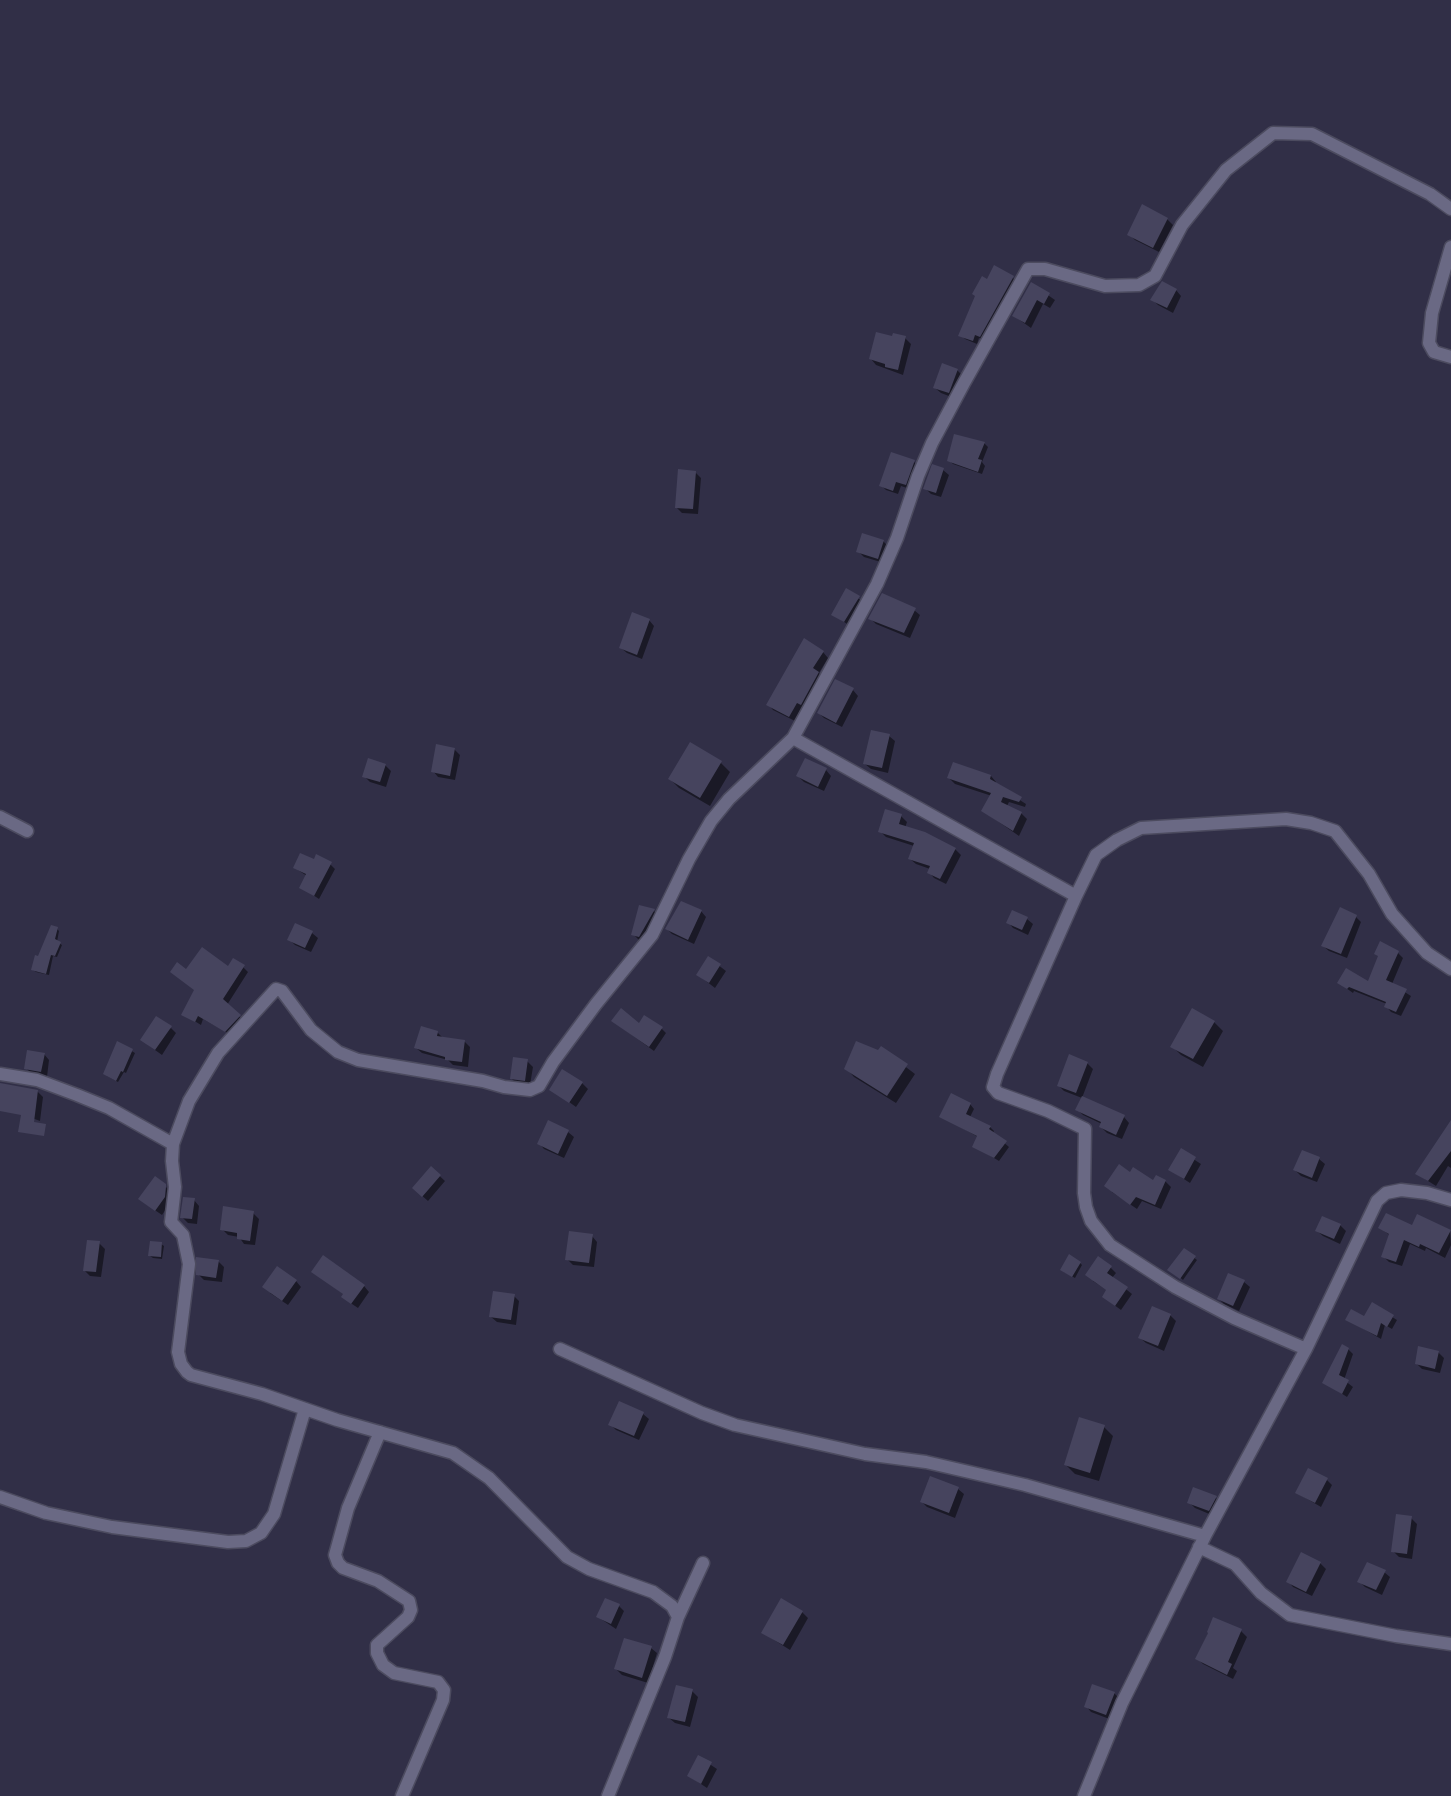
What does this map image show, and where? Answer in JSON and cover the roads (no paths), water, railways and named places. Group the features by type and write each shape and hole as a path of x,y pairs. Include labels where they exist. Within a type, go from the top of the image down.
{"street":[{"path":"678,1617 667,1601 653,1592 589,1569 567,1556 489,1478 453,1453 191,1375 181,1364 178,1352 189,1264 183,1235 171,1222 175,1187 173,1144 189,1101 218,1053 276,989 282,992 311,1030 338,1052 358,1060 504,1087 530,1090 539,1086 553,1062 652,935 711,821 729,799 793,738 877,584 932,443 1028,270 1045,270 1105,286 1139,285 1155,276 1182,225 1226,170 1273,133 1311,134 1430,194 1451,209"},
{"path":"1451,247 1432,313 1429,342 1434,352 1451,358"},
{"path":"793,738 1076,896"},
{"path":"0,817 27,831"},
{"path":"1306,1349 1234,1318 1175,1287 1110,1245 1091,1220 1086,1207 1085,1129 1048,1111 998,1093 993,1087 997,1074 1096,855 1141,828 1286,819 1335,831 1369,874 1392,914 1427,953 1451,969"},
{"path":"0,1074 37,1080 77,1095 109,1108 173,1144"},
{"path":"1084,1796 1122,1703 1202,1542 1306,1349 1368,1216 1380,1198 1392,1192 1411,1190 1451,1200"},
{"path":"560,1349 702,1413 736,1425 865,1454 926,1462 1025,1485 1202,1542 1235,1564 1261,1593 1290,1615 1451,1644"},
{"path":"0,1497 46,1513 112,1527 228,1542 246,1541 261,1533 274,1514 305,1409"},
{"path":"380,1432 348,1508 335,1555 343,1568 378,1581 409,1601 411,1610 408,1617 377,1645 377,1653 383,1665 394,1673 438,1682 444,1690 443,1700 402,1796"},
{"path":"608,1796 665,1657 678,1617 703,1563"}]}
